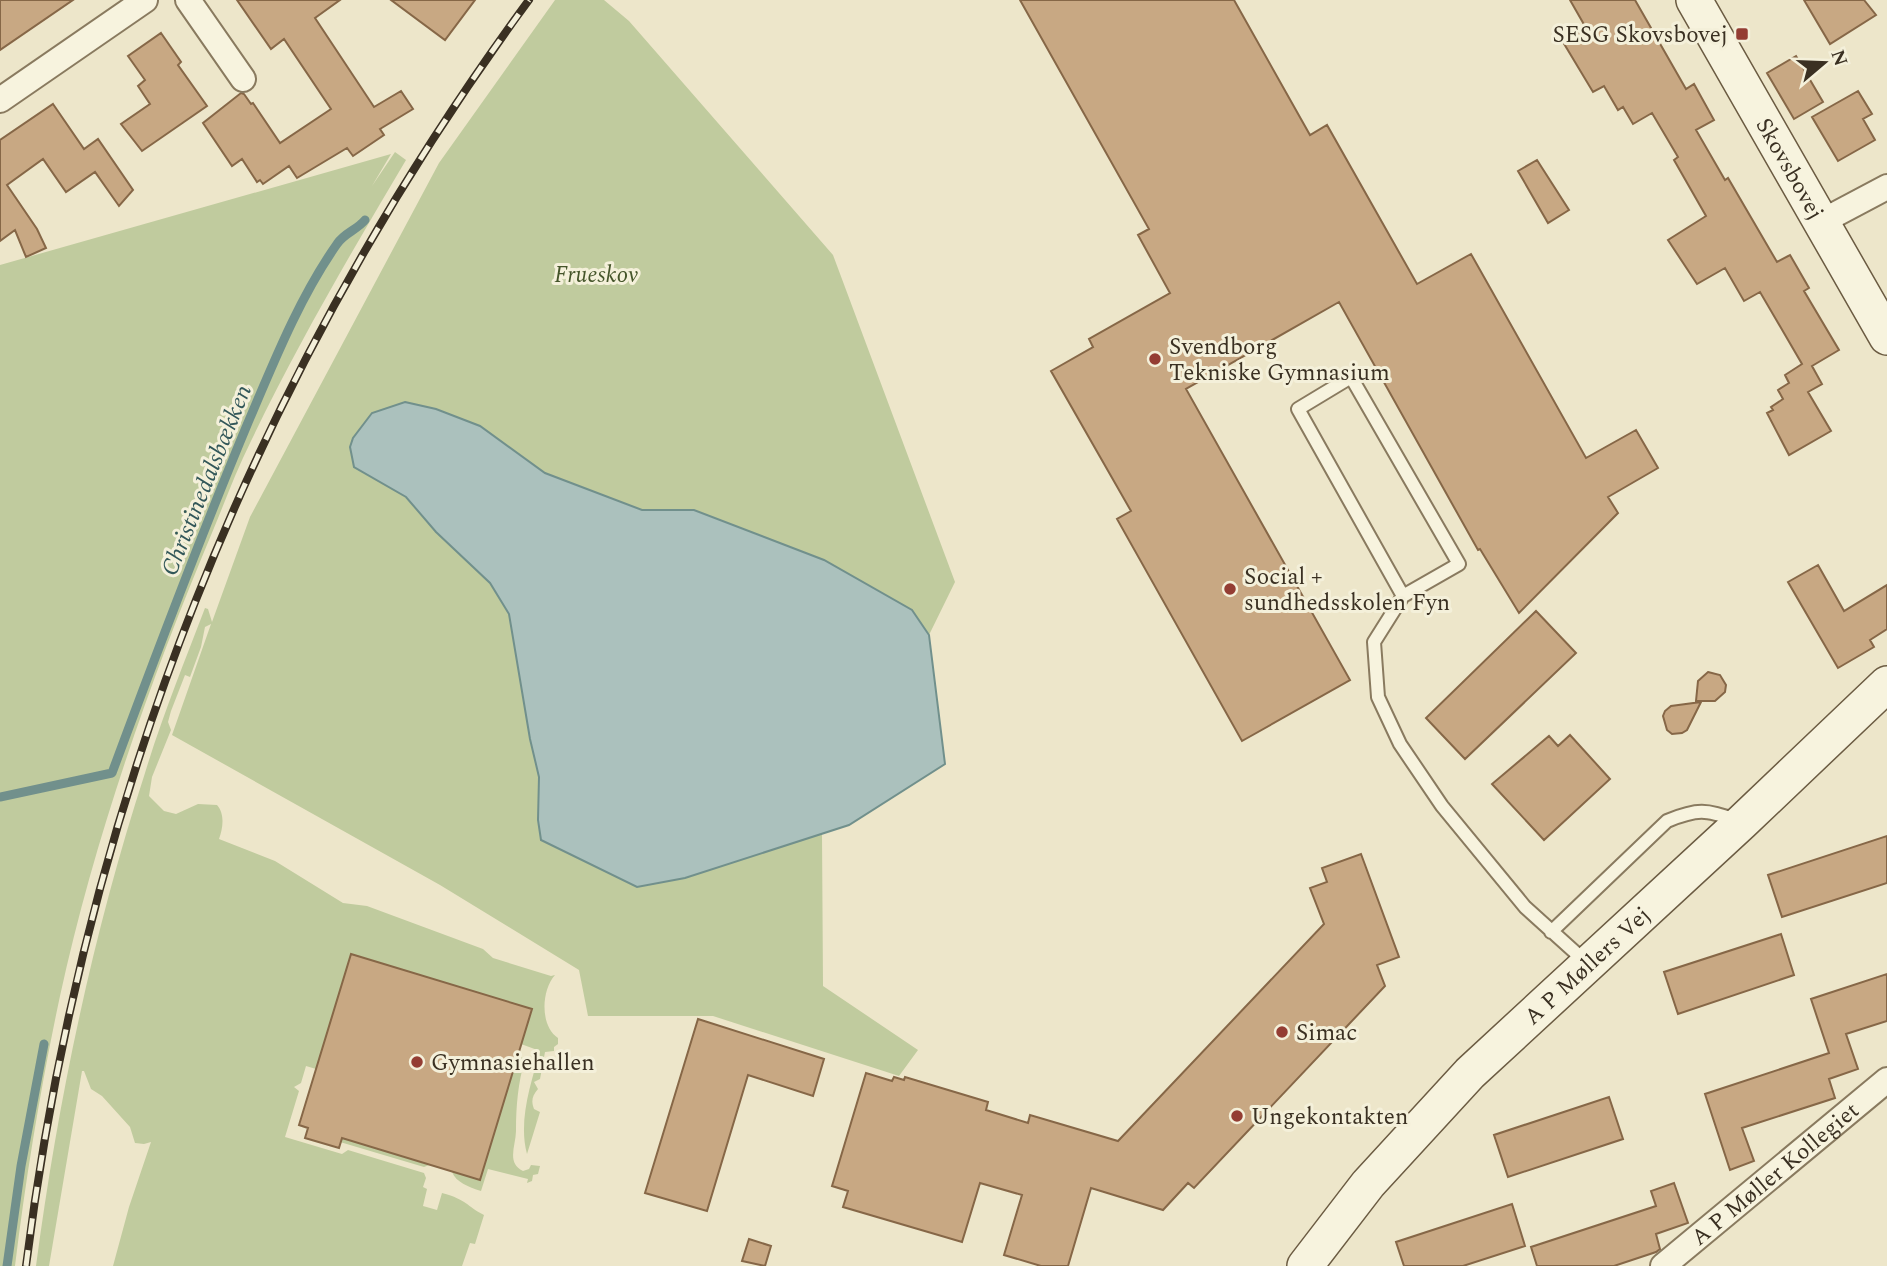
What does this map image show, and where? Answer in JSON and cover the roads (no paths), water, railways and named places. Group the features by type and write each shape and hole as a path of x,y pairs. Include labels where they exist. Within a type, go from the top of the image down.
{"street":[{"path":"0,100 145,0"},
{"path":"188,0 243,79"},
{"name":"Skovsbovej","path":"1694,0 1887,337"},
{"path":"1821,222 1887,187"},
{"name":"A P Møllers Vej","path":"1305,1266 1368,1184 1470,1073 1887,684"},
{"name":"A P Møller Kollegiet","path":"1663,1266 1887,1080"}],"lane":[{"path":"1403,596 1298,409 1352,377 1459,564 1403,596 1374,642 1378,697 1401,744 1441,806 1525,908 1587,963"},
{"path":"1551,932 1667,821 1691,811 1709,812 1742,822"}],"water":[{"path":"405,402 436,409 480,426 545,473 642,510 694,510 824,560 912,610 929,635 945,764 849,825 685,878 637,887 541,840 538,820 539,777 509,614 490,583 436,532 406,497 354,467 350,447 353,438 372,413"}],"waterway":[{"name":"Christinedalsbækken","path":"0,797 112,773 212,512 288,332 311,286 337,244 365,220"},
{"path":"7,1266 21,1166 44,1044"}],"railway":[{"path":"26,1266 53,1094 90,926 138,761 196,600 264,444 342,291 431,143 529,0"}],"place":[{"name":"SESG Skovsbovej","path":"1742,34"},
{"name":"Svendborg Tekniske Gymnasium","path":"1155,359"},
{"name":"Social + sundhedsskolen Fyn","path":"1230,589"},
{"name":"Simac","path":"1282,1032"},
{"name":"Gymnasiehallen","path":"417,1062"},
{"name":"Ungekontakten","path":"1237,1116"}],"park label":[{"name":"Frueskov","path":"596,274"}]}
